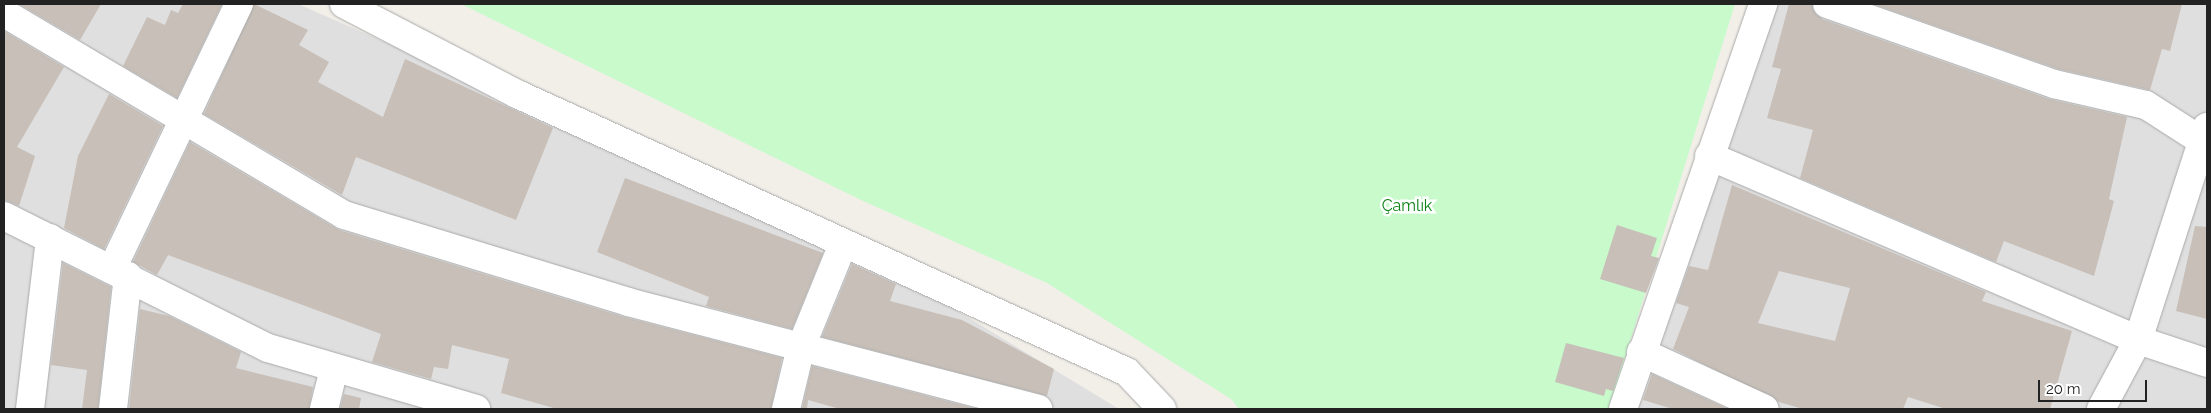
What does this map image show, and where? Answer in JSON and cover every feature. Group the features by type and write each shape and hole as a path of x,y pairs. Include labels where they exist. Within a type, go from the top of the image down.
{"street":[{"path":"112,409 120,272 181,117 238,4"},
{"path":"344,4 517,94 1127,372 1162,409"},
{"path":"1624,409 1641,352 1762,4"},
{"path":"1827,4 2054,84 2146,106 2205,134 2138,340 2101,409"},
{"path":"4,13 344,215 628,302 1038,409"},
{"path":"1709,156 2138,340 2207,363"},
{"path":"4,216 120,272 268,348 334,369 476,409"},
{"path":"30,409 50,238"},
{"path":"786,409 801,347 844,244"},
{"path":"1641,352 1765,409"},
{"path":"324,409 334,369"}],"shaded area":[{"path":"4,4 298,4 849,245 1119,409 4,409"},
{"path":"1756,4 2207,4 2207,409 1627,409"}],"green space":[{"name":"Çamlık","path":"461,4 1735,4 1609,409 1239,409 1231,399 1047,283 861,200"}],"building":[{"path":"19,4 101,4 80,40"},
{"path":"183,4 222,4 177,98 123,66 147,17 165,25 171,10 178,13"},
{"path":"254,4 308,30 299,45 329,62 318,82 383,117 405,59 553,128 516,220 356,157 342,195 204,114"},
{"path":"1789,4 1812,4 1822,19 2049,99 2127,117 2109,199 2114,201 2094,276 2004,241 1996,262 1800,178 1813,130 1767,118 1781,69 1772,67"},
{"path":"1873,4 2182,4 2170,51 2162,49 2150,90 2058,69"},
{"path":"4,31 64,67 17,147 35,156 19,206 4,200"},
{"path":"109,94 163,126 104,249 64,228 78,156"},
{"path":"190,142 339,230 624,317 782,358 771,409 557,409 501,393 509,359 452,345 448,369 434,367 431,379 372,362 381,334 168,255 157,275 133,262"},
{"path":"625,178 823,253 792,329 706,306 709,297 597,252"},
{"path":"1732,185 1986,292 1982,301 2072,331 2050,409 1946,409 1908,397 1903,409 1803,409 1779,402 1673,349 1689,307 1676,303 1689,266 1708,270","holes":["1779,271 1850,288 1835,341 1758,323"]},
{"path":"1617,225 1657,238 1651,256 1659,258 1646,293 1600,279"},
{"path":"2195,226 2207,227 2207,319 2176,311"},
{"path":"63,263 111,287 98,409 82,409 87,370 51,365"},
{"path":"852,264 896,284 890,301 962,320 1054,369 1047,396 822,337"},
{"path":"140,309 169,316 241,352 236,368 313,387 309,409 129,409"},
{"path":"1566,343 1624,358 1613,391 1606,389 1604,396 1555,382"},
{"path":"812,366 977,409 840,409 808,400 807,409 802,409"},
{"path":"1652,374 1728,409 1673,409 1643,400"},
{"path":"344,394 361,398 359,409 340,409"}]}
